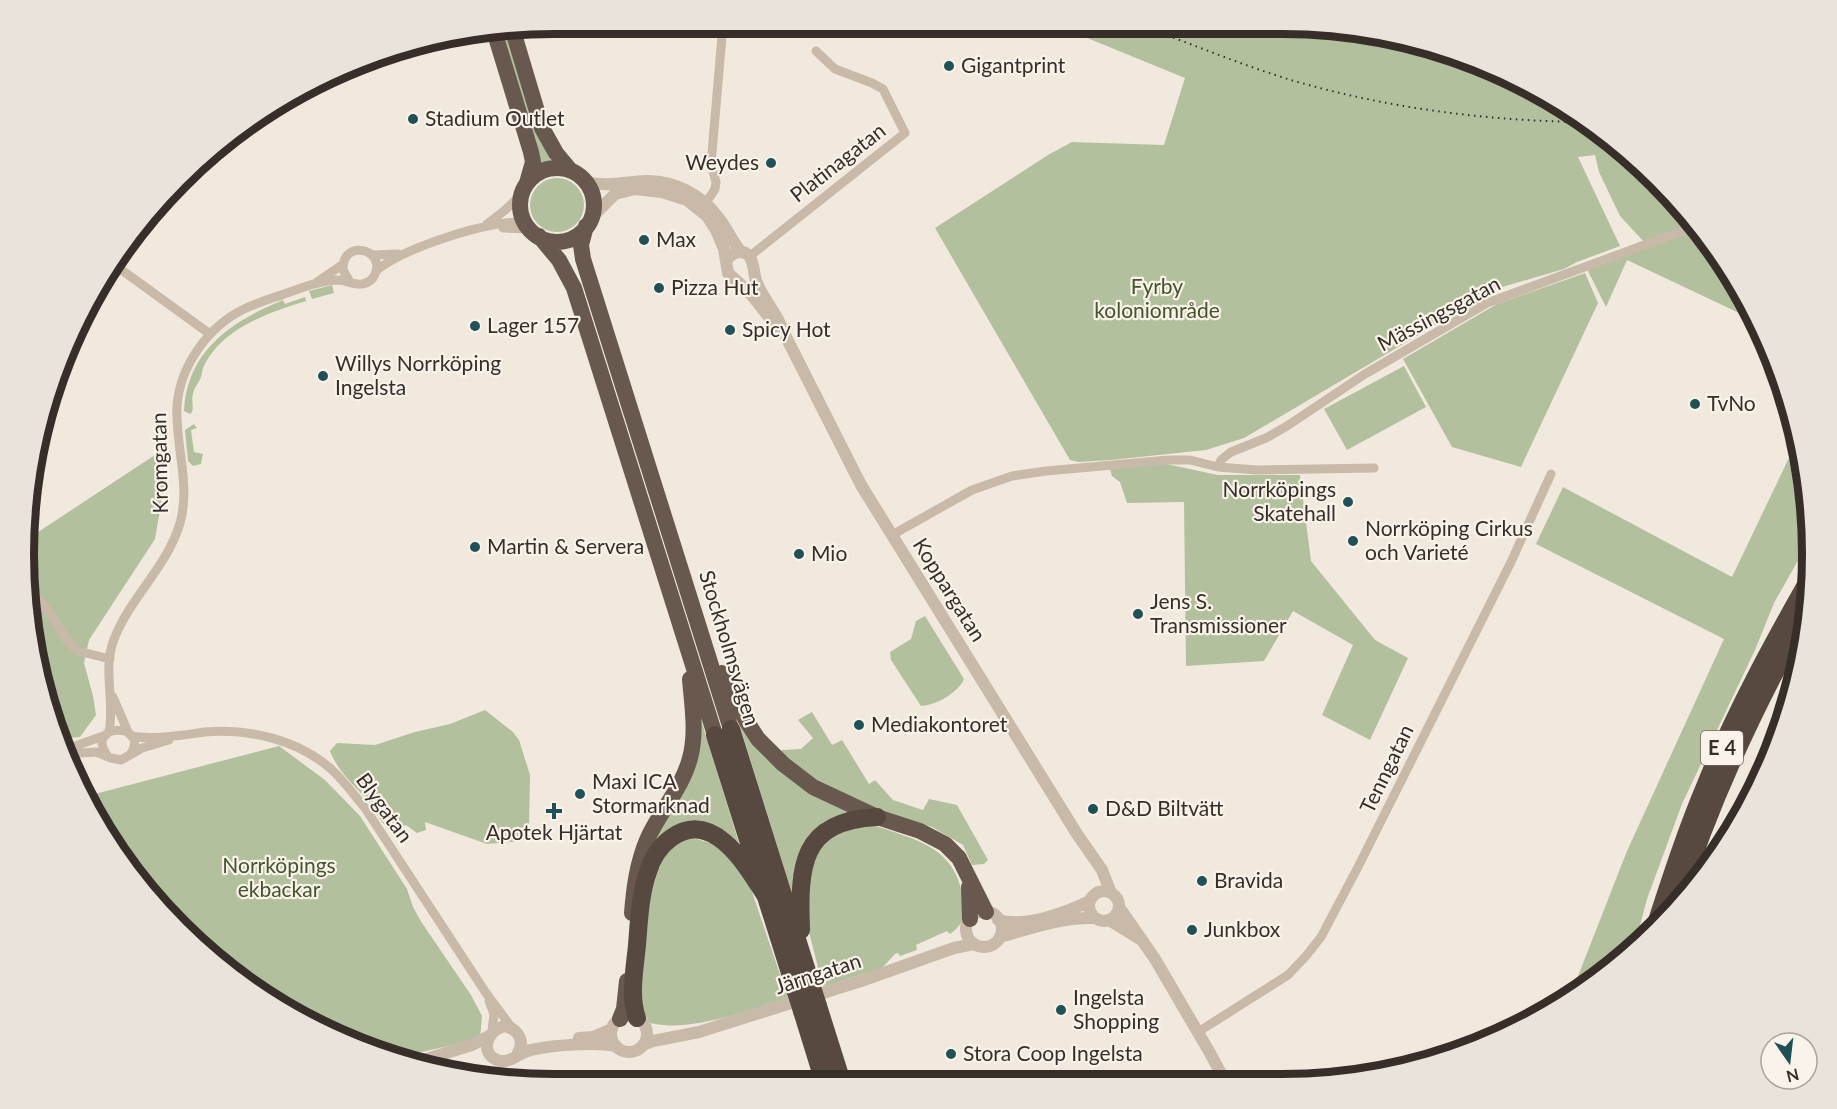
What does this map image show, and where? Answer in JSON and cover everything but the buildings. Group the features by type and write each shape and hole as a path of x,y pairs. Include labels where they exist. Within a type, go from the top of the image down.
{"highway":[{"path":"496,38 533,162 524,189 521,210 531,229 553,241 561,241 575,236 589,221 594,202 586,182 571,171 542,128 515,36"},
{"path":"524,189 543,171 557,168 571,171"},
{"name":"Stockholmsvägen","path":"589,221 581,245 583,259 697,621 765,895 804,989 822,1074"},
{"name":"Stockholmsvägen","path":"531,229 559,260 574,288 688,651 723,732 801,953 804,989"},
{"name":"E 4","path":"1660,911 1706,783 1772,646 1800,595"},
{"path":"697,621 729,688 758,739 783,764 813,787 877,817 920,831 945,844 959,858 967,877 992,916"},
{"name":"E 4","path":"1686,882 1720,789 1750,722 1796,633"},
{"path":"629,1023 626,996 635,880 648,839 680,784 691,753 693,722 688,651"},
{"path":"801,953 802,871 811,849 823,833 841,822 855,818 877,817"},
{"path":"629,1023 633,1007 644,885 654,857 667,841 678,833 697,829 718,837 742,859 765,895"},
{"path":"967,877 970,900 968,923"},
{"name":"Stockholmsvägen","path":"810,1009 838,1074"}],"street":[{"path":"704,207 716,185 711,167 722,34"},
{"name":"Platinagatan","path":"748,259 905,133 883,89 835,69 816,51"},
{"name":"Koppargatan","path":"586,182 607,185 648,181 667,183 686,191 720,219 748,259 757,285 780,321 861,484 1107,879 1111,893"},
{"path":"483,227 504,211 524,189"},
{"name":"Koppargatan","path":"589,221 598,209 615,195 635,189 662,192 704,207 724,249 726,261"},
{"path":"377,270 375,259 367,251 355,250 347,256 342,265 344,274 350,282 360,285 368,283 377,270 401,254 483,227 505,222 531,229"},
{"name":"Mässingsgatan","path":"1218,467 1221,460 1231,452 1266,438 1287,426 1365,374 1487,303 1687,229"},
{"path":"372,255 401,254"},
{"path":"732,254 748,259 748,276 736,279 726,270 726,261 732,254"},
{"name":"Kromgatan","path":"310,285 342,265"},
{"path":"120,269 210,334"},
{"name":"Koppargatan","path":"736,279 750,293 774,325 784,333"},
{"name":"Kromgatan","path":"107,734 111,723 110,659 118,631 168,553 180,522 183,496 177,402 185,374 210,334 243,309 310,285 334,281 350,282"},
{"path":"892,535 972,490 1012,476 1169,460 1190,460 1218,467 1256,470 1374,468"},
{"name":"Tenngatan","path":"1198,1032 1288,975 1321,936 1511,562 1551,474"},
{"path":"37,596 67,641 78,651 110,659"},
{"name":"Kromgatan","path":"111,689 130,734"},
{"path":"72,747 118,729 130,734 134,746 130,755 121,760 96,752 74,754"},
{"name":"Blygatan","path":"130,734 145,738 228,732 264,736 298,748 331,769 364,808 486,993 516,1032"},
{"path":"107,734 103,748 107,755"},
{"name":"Blygatan","path":"130,755 149,746 192,734"},
{"name":"Koppargatan","path":"1092,898 1096,875 1094,861"},
{"path":"992,916 1001,930 1000,937 988,947 974,944 968,937 968,923 975,914 992,916 1009,923 1024,922 1071,909 1100,892 1111,893 1144,943 1221,1074"},
{"path":"1092,898 1090,910 1095,918"},
{"path":"1109,920 1117,914 1119,907"},
{"path":"1000,937 1059,921 1095,918 1109,920 1144,943"},
{"name":"Järngatan","path":"927,957 957,938 968,923"},
{"name":"Järngatan","path":"616,1046 623,1051 631,1052 643,1045 699,1032 861,981 954,948 974,944"},
{"name":"Blygatan","path":"486,993 494,1014 490,1033"},
{"path":"616,1046 613,1041 629,1023 647,1036 643,1045"},
{"name":"Järngatan","path":"516,1032 529,1040 551,1040 593,1037 629,1023 660,1031 721,1024"},
{"path":"428,1059 476,1044 490,1033 506,1026 516,1032 521,1045 517,1055"},
{"path":"490,1033 487,1047 492,1056"},
{"path":"434,1057 476,1053 506,1061 540,1048 599,1044 616,1046"}],"green space":[{"name":"Fyrby koloniområde","path":"1077,34 1282,34 1350,39 1417,52 1481,74 1543,104 1599,142 1625,164 1650,187 1695,238 1715,266 1744,315 1627,260 1606,307 1586,267 1645,243 1620,216 1599,172 1595,155 1578,157 1620,246 1564,269 1482,293 1459,311 1244,438 1206,450 1111,460 1079,462 1070,460 935,228 1072,142 1164,145 1185,78"},
{"path":"507,37 553,163 540,166 502,38"},
{"path":"552,178 562,178 572,182 580,190 584,205 580,220 572,228 562,232 552,232 542,228 534,220 530,210 530,200 534,190 542,182"},
{"path":"1585,273 1598,303 1521,467 1452,447 1403,359 1497,304"},
{"path":"332,285 334,293 312,299 309,291"},
{"path":"305,297 306,301 261,317 233,332 221,342 203,368 192,398 192,412 190,414 184,411 187,390 194,371 203,355 216,340 230,328 264,308 283,300 285,304"},
{"path":"1404,366 1426,407 1347,450 1324,409"},
{"path":"194,424 197,428 191,430 194,452 203,454 201,464 193,466 188,461 185,430"},
{"path":"1792,451 1798,487 1802,553 1774,603 1755,650 1682,804 1647,899 1638,933 1599,967 1575,984 1627,851 1724,639 1536,544 1563,487 1732,577"},
{"path":"158,453 164,487 155,539 89,640 84,663 96,715 80,737 68,738 44,656 36,589 35,534"},
{"path":"1166,464 1218,475 1300,475 1311,561 1375,640 1408,658 1370,740 1322,715 1353,645 1293,611 1264,661 1186,666 1184,502 1127,503 1120,482 1112,476 1110,469"},
{"path":"925,616 964,679 957,689 946,697 933,704 921,706 891,660 890,652 911,639 916,621"},
{"path":"485,710 513,732 519,740 530,775 529,831 522,841 487,844 425,822 426,830 417,833 406,825 392,830 382,822 371,804 343,773 330,751 337,743 375,745 450,724"},
{"path":"812,712 832,745 842,740 869,784 875,780 893,800 923,810 929,799 957,805 988,860 984,864 972,865 963,845 932,827 874,810 812,781 779,754 782,750 801,749 813,738 798,720"},
{"path":"699,713 741,850 722,832 664,837 652,841"},
{"path":"738,720 857,813 826,824 796,906"},
{"name":"Norrköpings ekbackar","path":"279,746 325,780 360,816 407,889 422,923 471,995 482,1016 480,1039 411,1054 356,1035 294,1005 238,967 187,922 142,871 122,843 93,794"},
{"path":"873,825 918,841 942,856 952,867 959,881 964,904 963,918 950,934 947,931 916,945 917,950 900,956 898,953 895,954 882,968 823,987 809,932 810,869 818,849 834,832"},
{"path":"697,839 717,845 748,880 788,998 701,1023 666,1025 650,1023 639,1000 644,939 652,890 668,852 681,841"}],"railway":[{"path":"1164,34 1291,80 1363,98 1474,116 1570,122"}],"place":[{"name":"Gigantprint","path":"949,66"},
{"name":"Stadium Outlet","path":"413,119"},
{"name":"Weydes","path":"771,163"},
{"name":"Max","path":"644,240"},
{"name":"Pizza Hut","path":"659,288"},
{"name":"Lager 157","path":"475,326"},
{"name":"Spicy Hot","path":"730,330"},
{"name":"Willys Norrköping Ingelsta","path":"323,376"},
{"name":"TvNo","path":"1695,404"},
{"name":"Norrköpings Skatehall","path":"1348,502"},
{"name":"Norrköping Cirkus och Varieté","path":"1353,541"},
{"name":"Martin & Servera","path":"475,547"},
{"name":"Mio","path":"799,554"},
{"name":"Jens S. Transmissioner","path":"1138,614"},
{"name":"Mediakontoret","path":"859,725"},
{"name":"Maxi ICA Stormarknad","path":"580,794"},
{"name":"D&D Biltvätt","path":"1093,809"},
{"name":"Apotek Hjärtat","path":"554,811"},
{"name":"Bravida","path":"1202,881"},
{"name":"Junkbox","path":"1192,930"},
{"name":"Ingelsta Shopping","path":"1061,1010"},
{"name":"Stora Coop Ingelsta","path":"951,1054"}]}
